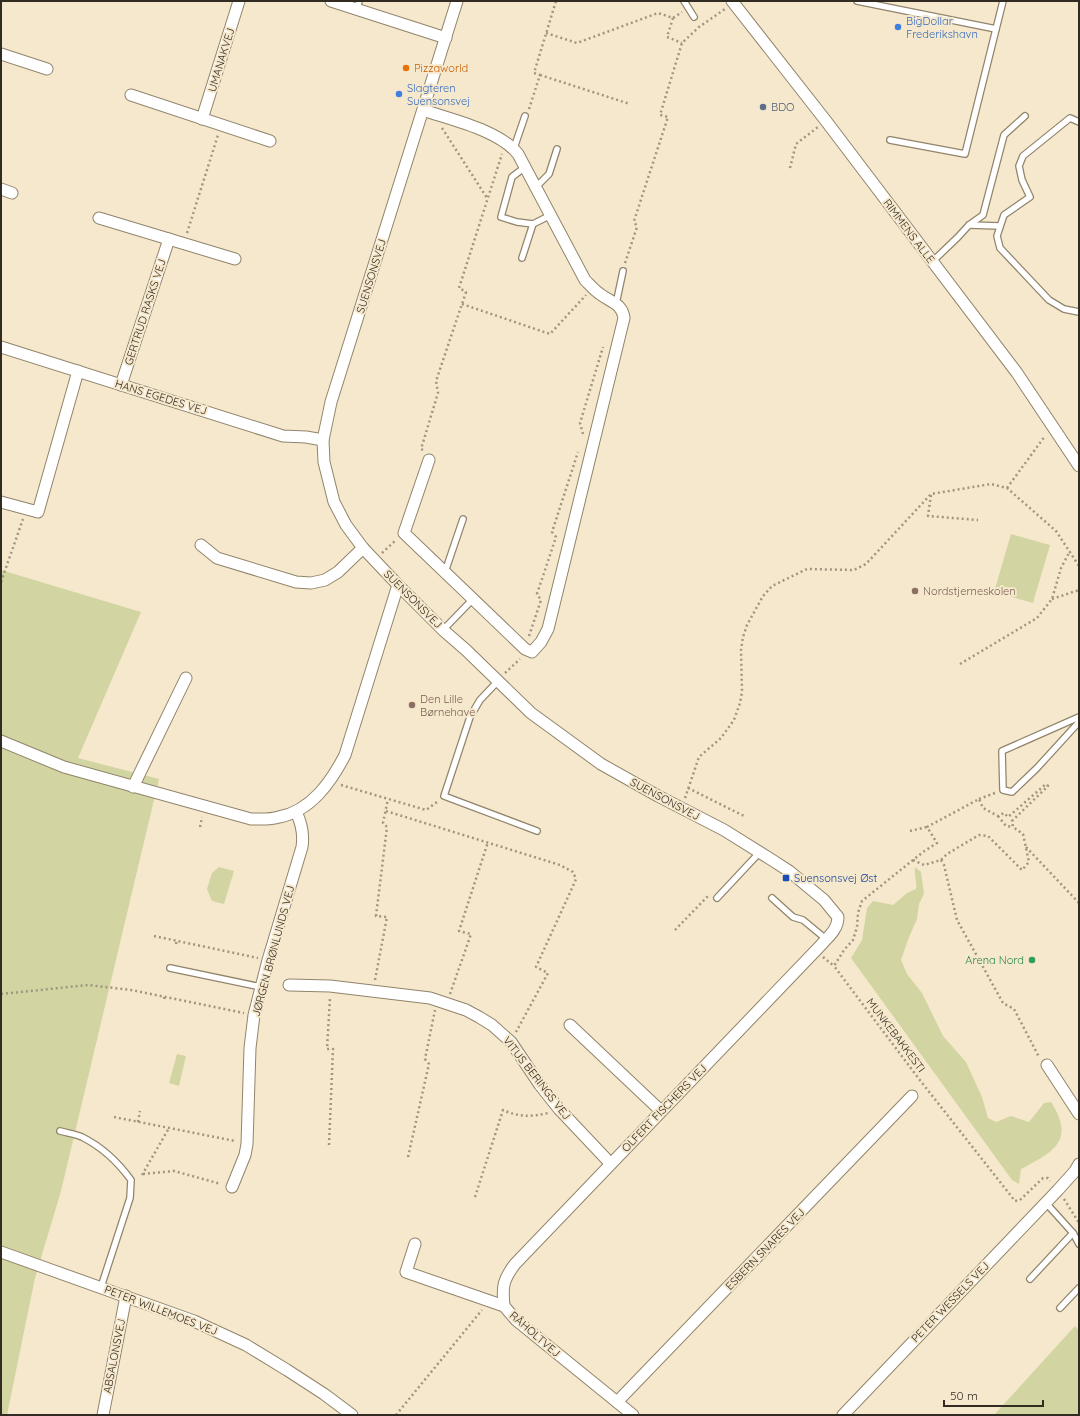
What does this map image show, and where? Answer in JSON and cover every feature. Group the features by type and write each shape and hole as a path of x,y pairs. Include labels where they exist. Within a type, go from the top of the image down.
{"street":[{"name":"UMANAKVEJ","path":"202,119 239,1"},
{"path":"331,1 358,5 446,38"},
{"name":"SUENSONSVEJ","path":"457,1 446,38 428,112 331,402 323,440 324,462 334,502 346,525 363,548 443,630 466,650 531,713 601,764 680,808 724,830 760,852 789,872 824,900 838,917"},
{"name":"RIMMENS ALLE","path":"733,2 826,121 1017,373 1079,466"},
{"path":"1,54 47,69"},
{"path":"130,95 270,141"},
{"path":"428,112 486,132 510,145 518,154 536,186 585,280 599,294 616,304 623,311 624,318 548,628 541,642 532,652 525,649 404,533 429,460"},
{"path":"1,189 12,193"},
{"path":"99,218 234,259"},
{"name":"GERTRUD RASKS VEJ","path":"121,385 169,239"},
{"name":"HANS EGEDES VEJ","path":"1,347 283,436 306,437 323,440"},
{"path":"1,502 38,512 78,371"},
{"path":"201,545 217,558 296,582 311,583 325,580 338,572 363,548"},
{"path":"1,741 64,766 133,787 251,819 280,817 296,812 314,799 325,788 345,755 398,585"},
{"path":"133,787 186,678"},
{"name":"JØRGEN BRØNLUNDS VEJ","path":"232,1187 245,1156 248,1144 250,1048 254,1015 268,960 304,836 296,812"},
{"name":"OLFERT FISCHERS VEJ","path":"504,1306 502,1293 505,1278 515,1264 826,939 835,929 838,923 838,917"},
{"name":"VITUS BERINGS VEJ","path":"289,985 330,986 430,998 447,1002 479,1016 492,1025 511,1042 559,1110 610,1163"},
{"path":"570,1025 661,1111"},
{"path":"1047,1065 1079,1114"},
{"name":"ESBERN SNARES VEJ","path":"618,1402 912,1096"},
{"name":"PETER WESSELS VEJ","path":"843,1415 1058,1190 1075,1171 1079,1164"},
{"name":"RÅHOLTVEJ","path":"415,1244 406,1272 504,1306 516,1320 633,1415"},
{"name":"PETER WILLEMOES VEJ","path":"1,1252 194,1321 246,1345 324,1394 352,1415"},
{"name":"ABSALONSVEJ","path":"103,1415 126,1296"}],"lane":[{"path":"684,1 694,17"},
{"path":"857,1 996,29"},
{"path":"890,140 964,154 1003,1"},
{"path":"510,145 525,116"},
{"path":"932,262 958,238 969,225 983,215 1004,135 1025,116"},
{"path":"1079,122 1070,118 1023,156 1019,166 1022,180 1030,197 1004,215 997,236 1000,248 1049,300 1064,309 1079,312"},
{"path":"536,186 549,174 557,149"},
{"path":"525,167 512,177 501,217 517,222 533,224 551,215"},
{"path":"522,258 533,224"},
{"path":"969,225 1000,226"},
{"path":"616,304 623,271"},
{"path":"444,572 463,520"},
{"path":"443,630 472,599"},
{"path":"498,681 480,700 470,717 444,796 536,831"},
{"path":"1079,716 1002,751 1003,790 1012,792 1037,768 1079,722"},
{"path":"716,898 760,852"},
{"path":"772,898 793,917 804,920 826,939"},
{"path":"170,968 261,987"},
{"path":"60,1131 81,1136 106,1152 131,1180 130,1198 101,1287"},
{"path":"1046,1202 1073,1233 1079,1244"},
{"path":"1030,1279 1073,1233"},
{"path":"1060,1308 1079,1288"}],"path":[{"path":"556,1 534,73 630,104"},
{"path":"623,271 637,227 634,221 668,117 660,115 682,43 699,27 733,2"},
{"path":"682,43 667,37 673,18 688,8"},
{"path":"546,33 577,43 658,13 673,18"},
{"path":"525,116 528,113 540,75"},
{"path":"428,112 487,199"},
{"path":"790,168 796,144 826,121"},
{"path":"184,244 221,125"},
{"path":"429,460 432,453 421,449 438,393 436,381 466,292 459,288 487,199 510,145"},
{"path":"462,304 550,334 593,288"},
{"path":"581,441 583,433 580,423 605,341"},
{"path":"1007,488 1053,426"},
{"path":"498,681 522,657 525,649 541,600 537,594 556,537 552,532 579,448"},
{"path":"680,808 699,757 721,738 734,720 742,692 741,650 743,637 747,625 763,596 772,586 807,569 854,570 866,564 931,494 991,484 1007,488 1056,531 1079,566"},
{"path":"931,494 928,516 978,520"},
{"path":"1,582 27,509"},
{"path":"374,559 404,533"},
{"path":"960,664 1037,618 1052,599 1061,568 1070,552"},
{"path":"1052,599 1079,590"},
{"path":"330,781 426,810 444,796"},
{"path":"998,816 1004,813 1008,817 1046,784 1048,786 1012,821 1013,827"},
{"path":"688,788 746,816"},
{"path":"910,831 927,827 978,799 1003,790"},
{"path":"373,991 387,917 376,916 387,827 383,823 388,799"},
{"path":"913,860 924,865 941,860 946,854 979,836 988,836 1022,870 1029,862 1023,834 1013,827 1006,826 998,816 983,808 978,799"},
{"path":"386,811 560,864 573,872 576,878 536,967 548,972 511,1042"},
{"name":"MUNKEBAKKESTI","path":"927,827 937,843 913,860 862,901 853,940 844,950 834,966 919,1079 1015,1201 1020,1200 1043,1178 1048,1178 1058,1190"},
{"path":"447,1002 471,934 459,930 488,842"},
{"path":"1026,847 1079,903"},
{"path":"941,860 944,865 957,920 1003,1003 1014,1009 1041,1061 1047,1065"},
{"path":"674,930 711,892 716,898"},
{"path":"154,936 268,960"},
{"path":"1,994 88,985 131,990 254,1015"},
{"path":"329,1145 333,1049 327,1049 330,986"},
{"path":"408,1157 428,1064 425,1059 435,1010 430,998"},
{"path":"475,1197 503,1110 514,1115 525,1116 540,1115 559,1110"},
{"path":"138,1122 140,1111"},
{"path":"114,1117 248,1144"},
{"path":"143,1174 169,1128"},
{"path":"131,1180 143,1174 174,1171 232,1187"},
{"path":"1058,1190 1079,1222"},
{"path":"396,1415 489,1301"}],"green space":[{"path":"1011,534 1050,545 1033,603 994,592"},
{"path":"1,570 141,612 78,758 159,779 61,1191 35,1278 7,1415 1,1415"},
{"path":"219,867 234,871 224,904 212,901 207,889 212,873"},
{"path":"915,867 921,872 924,894 919,904 917,919 901,960 907,974 922,993 943,1036 966,1062 982,1097 988,1118 996,1122 1011,1116 1029,1122 1044,1103 1051,1102 1058,1115 1061,1127 1061,1136 1057,1144 1043,1157 1021,1169 1019,1184 1012,1180 851,958 862,940 867,908 873,901 893,905 907,893 916,889"},
{"path":"177,1054 186,1056 179,1086 169,1083"},
{"path":"1075,1326 1079,1330 1079,1415 994,1415"}],"place":[{"name":"BigDollar Frederikshavn","path":"898,27"},
{"name":"Pizzaworld","path":"406,68"},
{"name":"Slagteren Suensonsvej","path":"399,94"},
{"name":"BDO","path":"763,107"},
{"name":"Nordstjerneskolen","path":"915,591"},
{"name":"Den Lille Børnehave","path":"412,705"},
{"name":"Suensonsvej Øst","path":"786,878"},
{"name":"Arena Nord","path":"1032,960"}]}
